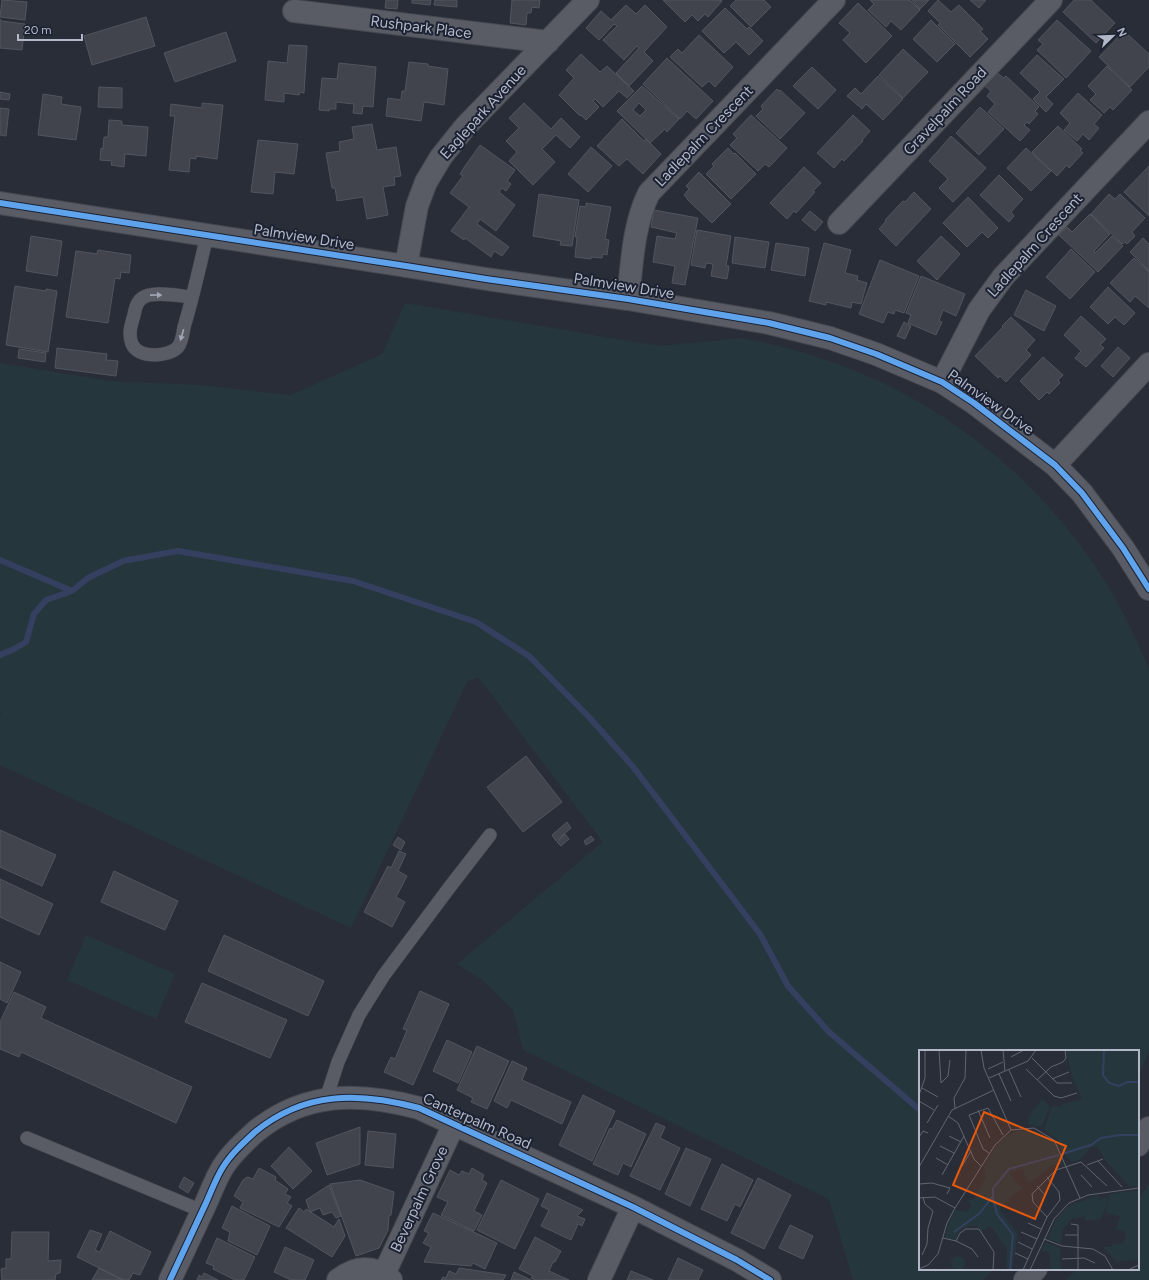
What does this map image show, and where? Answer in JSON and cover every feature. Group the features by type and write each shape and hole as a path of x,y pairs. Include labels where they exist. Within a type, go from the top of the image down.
{"street":[{"name":"Eaglepark Avenue","path":"406,266 417,206 426,182 441,157 465,127 588,0"},
{"name":"Ladlepalm Crescent","path":"628,299 634,246 642,206 649,193 834,0"},
{"name":"Gravelpalm Road","path":"840,223 1051,0"},
{"name":"Rushpark Place","path":"294,11 548,42"},
{"name":"Ladlepalm Crescent","path":"942,382 979,310 1003,277 1149,122"},
{"name":"Palmview Drive","path":"0,203 486,279 628,299 768,323 830,338 876,354 942,382 974,403 1055,465 1082,493 1123,548 1149,589"},
{"path":"1055,465 1149,364"},
{"name":"Canterpalm Road","path":"170,1280 222,1168 241,1144 269,1121 297,1107 326,1099 356,1097 392,1101 419,1108 633,1208 737,1260 770,1280"},
{"name":"Beverpalm Grove","path":"388,1277 454,1124"},
{"path":"1139,1143 1149,1128"},
{"path":"599,1280 633,1208"},
{"path":"338,1280 347,1273 360,1269 372,1270 388,1277"},
{"path":"1025,1280 1035,1270"}],"lane":[{"path":"192,297 157,294 143,297 139,301 129,332 132,346 140,352 158,355 172,352 179,346 192,297 207,235"},
{"path":"326,1099 338,1062 359,1016 384,975 490,835"},
{"path":"27,1138 202,1211"}],"shaded area":[{"path":"405,303 624,341 670,345 745,339 798,351 848,368 897,390 943,417 987,448 1027,484 1063,523 1095,566 1118,603 1149,669 1149,1051 1139,1075 1139,1050 919,1050 919,1270 993,1270 983,1280 853,1280 829,1199 523,1050 513,1010 484,981 457,964 603,842 478,677 467,682 351,928 0,765 0,716 2,713 0,713 0,363 110,381 201,385 291,395 382,354"},
{"path":"86,935 175,974 156,1019 67,980"},
{"path":"1149,1184 1149,1280 1066,1280 1076,1270 1139,1270 1139,1199"}],"building":[{"path":"2,0 27,2 25,20 0,17"},
{"path":"386,0 398,0 397,9 385,8"},
{"path":"412,0 431,0 430,5 412,3"},
{"path":"435,0 457,0 457,7 434,5"},
{"path":"512,0 540,0 539,8 532,7 531,13 527,13 526,25 510,23"},
{"path":"663,0 722,1 708,17 705,14 698,21 692,15 685,22"},
{"path":"736,0 764,0 771,7 751,27 730,6"},
{"path":"870,0 910,0 920,10 901,30 891,21 886,27 868,10 874,4"},
{"path":"912,0 929,0 920,9"},
{"path":"938,0 951,12 959,5 983,29 980,31 988,39 970,57 938,25 940,23 928,11"},
{"path":"970,0 986,0 979,8"},
{"path":"1074,0 1091,0 1115,23 1096,43 1063,12"},
{"path":"858,3 892,36 866,63 843,40 850,33 839,23"},
{"path":"626,5 636,14 645,5 667,27 644,52 653,61 629,86 616,73 639,48 637,46 624,60 603,40 617,26 614,24 599,40 586,28 601,11 611,20"},
{"path":"725,8 747,29 749,27 763,41 749,55 736,42 724,53 702,31"},
{"path":"146,17 155,46 92,65 84,36"},
{"path":"0,19 1,21 25,24 22,50 0,48"},
{"path":"931,20 955,44 937,62 913,39"},
{"path":"1057,20 1091,51 1066,78 1037,50 1043,44 1038,40"},
{"path":"1124,31 1149,54 1149,67 1130,87 1099,57"},
{"path":"226,32 236,61 175,82 164,53"},
{"path":"699,35 733,67 715,87 709,81 702,87 670,57 678,49 682,53"},
{"path":"289,45 307,46 304,93 300,92 299,95 284,93 284,102 265,100 268,61 287,63"},
{"path":"903,49 928,72 903,98 879,75"},
{"path":"581,54 600,72 607,66 634,91 627,98 619,91 603,107 595,99 593,101 599,107 586,120 559,95 574,78 566,70"},
{"path":"1037,55 1064,79 1046,97 1053,104 1046,112 1033,99 1040,92 1020,73"},
{"path":"667,58 713,101 696,119 687,111 680,119 643,84"},
{"path":"409,62 428,64 428,66 448,69 444,105 424,102 421,121 386,116 388,98 401,100 402,91 405,91"},
{"path":"339,63 376,67 373,107 363,106 362,114 353,113 354,104 336,102 336,109 330,109 329,111 319,110 322,78 337,79"},
{"path":"1107,66 1132,90 1113,110 1110,107 1104,113 1090,100 1096,94 1088,86"},
{"path":"812,67 836,90 818,109 793,86"},
{"path":"997,73 1004,78 1006,76 1039,107 1035,111 1038,114 1029,124 1027,122 1024,125 1030,130 1020,141 988,112 995,104 987,96 991,91 985,86"},
{"path":"878,76 903,99 883,120 866,104 862,109 847,96 855,88 861,94"},
{"path":"642,86 679,119 667,132 665,129 650,143 617,111","holes":["639,103 646,110 640,116 633,110"]},
{"path":"99,87 122,88 122,108 98,107"},
{"path":"777,89 805,113 780,139 756,116 763,109 761,106"},
{"path":"0,92 10,94 9,100 0,99"},
{"path":"1078,93 1102,115 1094,124 1099,128 1089,140 1083,134 1077,141 1064,130 1070,123 1060,113"},
{"path":"43,94 62,97 61,104 81,107 76,140 38,135"},
{"path":"202,103 223,105 217,159 196,156 196,159 190,158 189,172 169,170 175,116 170,116 171,104 202,108"},
{"path":"524,103 551,129 561,118 580,137 570,148 556,135 542,149 555,162 533,185 509,161 517,152 506,141 519,128 509,118"},
{"path":"980,107 1004,129 979,155 956,133"},
{"path":"0,108 9,109 6,136 0,135"},
{"path":"751,115 787,148 769,167 765,164 758,171 730,145 737,138 733,134"},
{"path":"853,115 870,131 862,140 863,141 844,161 842,159 834,168 817,153"},
{"path":"622,119 644,141 646,139 661,154 643,174 627,159 619,166 597,146"},
{"path":"109,120 122,121 122,125 148,127 146,156 125,154 124,167 111,165 112,161 100,160 104,137 108,137"},
{"path":"372,124 377,150 396,147 401,176 394,177 395,185 383,187 388,215 367,219 363,197 337,201 335,188 332,188 326,153 340,151 339,142 354,139 352,127"},
{"path":"1058,126 1082,149 1080,150 1083,153 1069,168 1067,165 1057,176 1032,152"},
{"path":"951,136 986,168 953,202 939,188 948,179 929,161"},
{"path":"258,140 298,144 294,174 275,172 273,194 251,192"},
{"path":"480,145 515,170 507,181 511,184 506,191 502,188 499,192 515,205 496,231 480,219 477,224 509,247 502,256 494,251 491,257 465,238 464,240 451,231 469,207 450,193 463,176 460,174"},
{"path":"591,147 612,166 588,192 568,174"},
{"path":"728,148 756,174 731,199 706,174 714,166 712,164"},
{"path":"1026,148 1051,171 1031,191 1007,168"},
{"path":"1149,166 1149,216 1124,192"},
{"path":"804,167 821,183 796,213 794,211 787,219 770,203"},
{"path":"699,172 731,204 712,223 684,195 689,189 686,186"},
{"path":"999,175 1023,199 1011,212 1014,216 1009,222 980,195"},
{"path":"914,192 931,209 896,246 879,229 886,221 885,220"},
{"path":"539,194 579,200 572,246 560,245 561,241 533,236"},
{"path":"1109,194 1115,199 1120,194 1145,218 1132,232 1135,236 1127,244 1125,242 1122,244 1091,214"},
{"path":"968,197 998,228 988,238 982,232 967,247 943,223"},
{"path":"586,203 611,207 605,239 609,240 607,255 603,254 602,258 591,257 591,259 575,257 577,237 575,237 580,206 586,207"},
{"path":"654,210 698,218 685,285 672,283 675,266 653,262 657,236 675,239 677,233 651,227"},
{"path":"810,211 823,222 815,231 802,220"},
{"path":"1090,214 1110,234 1094,251 1095,253 1112,236 1123,246 1098,272 1059,235 1067,227 1072,232"},
{"path":"697,230 731,236 726,266 729,266 727,279 711,276 713,264 706,263 705,268 691,265"},
{"path":"31,236 62,241 57,276 26,271"},
{"path":"941,236 960,254 937,280 917,261"},
{"path":"735,237 769,242 765,268 732,263"},
{"path":"1143,238 1149,244 1149,271 1130,252"},
{"path":"776,243 809,248 805,276 771,270"},
{"path":"824,243 851,250 845,273 858,276 857,280 867,283 861,304 852,302 851,308 826,302 826,305 809,301"},
{"path":"1071,249 1095,272 1070,299 1046,277"},
{"path":"98,250 131,255 129,273 121,272 120,279 115,278 108,323 66,317 76,251 97,254"},
{"path":"1134,258 1149,272 1149,308 1135,296 1130,302 1110,283"},
{"path":"880,260 919,276 904,313 895,310 894,314 888,312 883,323 859,314"},
{"path":"921,276 965,294 956,316 943,310 939,321 942,322 936,335 908,323 911,315 906,313"},
{"path":"15,286 46,291 46,289 57,291 48,352 6,345"},
{"path":"1108,287 1135,313 1124,325 1115,317 1108,324 1090,307"},
{"path":"1026,290 1056,306 1044,331 1014,315"},
{"path":"1081,316 1106,339 1100,345 1104,348 1086,367 1075,358 1081,351 1064,335"},
{"path":"1011,317 1035,340 1026,350 1031,355 1006,382 1000,376 998,378 975,356"},
{"path":"904,322 911,326 905,339 897,336"},
{"path":"1118,347 1130,358 1113,377 1101,366"},
{"path":"57,348 107,354 106,360 118,361 116,376 55,368"},
{"path":"19,349 46,353 45,362 18,358"},
{"path":"1043,357 1063,375 1058,380 1060,383 1049,394 1047,392 1039,400 1020,381"},
{"path":"526,756 562,802 523,832 487,787"},
{"path":"567,822 571,828 556,841 552,835"},
{"path":"0,830 56,855 42,886 0,867"},
{"path":"565,834 569,839 561,846 557,842"},
{"path":"591,836 594,840 586,845 584,841"},
{"path":"398,837 405,842 401,850 393,845"},
{"path":"399,851 406,854 398,871 407,876 396,897 405,902 392,927 364,912 388,866 391,868"},
{"path":"114,871 178,901 165,930 101,902"},
{"path":"0,879 53,904 39,935 0,917"},
{"path":"224,935 324,981 308,1016 208,971"},
{"path":"0,962 21,972 7,1003 0,999"},
{"path":"202,983 287,1020 270,1058 185,1022"},
{"path":"420,991 449,1004 413,1085 384,1072 391,1057 395,1059 407,1030 403,1029"},
{"path":"14,992 46,1007 41,1018 192,1087 176,1123 21,1052 19,1057 0,1049 0,1022"},
{"path":"447,1040 472,1052 458,1083 433,1071"},
{"path":"477,1046 509,1061 487,1109 471,1102 473,1098 457,1090"},
{"path":"512,1061 527,1068 522,1080 571,1102 562,1124 511,1100 507,1108 494,1101"},
{"path":"583,1095 615,1111 592,1161 559,1145"},
{"path":"617,1120 646,1134 631,1167 623,1163 618,1175 593,1164 610,1128 612,1129"},
{"path":"656,1123 665,1127 660,1138 680,1148 660,1190 630,1176"},
{"path":"360,1127 360,1164 327,1175 316,1143"},
{"path":"368,1131 396,1134 393,1168 365,1165"},
{"path":"289,1147 312,1171 293,1189 271,1166"},
{"path":"686,1148 711,1159 690,1206 665,1194"},
{"path":"722,1164 753,1180 740,1207 735,1204 727,1221 701,1209"},
{"path":"259,1168 276,1177 275,1180 288,1189 285,1194 291,1197 287,1203 292,1206 279,1227 240,1208 243,1202 234,1196 243,1180 247,1177 253,1179"},
{"path":"472,1168 484,1175 482,1180 487,1183 474,1211 482,1215 474,1231 441,1215 448,1202 437,1197 450,1170 459,1175 462,1171 469,1174"},
{"path":"184,1177 194,1183 188,1193 179,1187"},
{"path":"758,1178 791,1195 764,1249 731,1233"},
{"path":"360,1180 394,1192 388,1230 379,1248 356,1256 330,1184"},
{"path":"501,1180 539,1199 515,1249 477,1230"},
{"path":"329,1185 341,1216 336,1218 332,1212 323,1215 320,1208 310,1212 306,1200"},
{"path":"547,1193 583,1210 577,1216 585,1219 582,1226 578,1224 571,1240 541,1226 549,1210 541,1206"},
{"path":"232,1206 270,1226 257,1255 228,1241 230,1232 222,1228"},
{"path":"299,1208 304,1212 306,1209 334,1227 339,1219 345,1236 332,1257 286,1228"},
{"path":"433,1213 497,1243 485,1269 473,1263 471,1266 424,1262 431,1247 423,1243 429,1233 424,1231"},
{"path":"790,1225 813,1236 803,1259 779,1248"},
{"path":"90,1230 102,1234 95,1250 100,1252 110,1231 151,1252 140,1275 133,1273 129,1280 123,1280 77,1257"},
{"path":"12,1232 49,1232 48,1261 61,1260 60,1273 56,1274 55,1280 2,1280 1,1269 6,1268 6,1259 11,1259"},
{"path":"535,1237 561,1251 555,1262 553,1262 549,1271 569,1280 535,1280 531,1278 533,1276 519,1269"},
{"path":"217,1238 255,1257 244,1280 235,1280 213,1269 214,1266 206,1263"},
{"path":"285,1247 314,1260 305,1280 291,1280 274,1272"},
{"path":"678,1258 703,1270 698,1280 668,1280"},
{"path":"99,1268 123,1280 92,1280"},
{"path":"459,1268 506,1275 503,1280 441,1280 443,1277 446,1278 449,1271 456,1274"},
{"path":"631,1271 653,1280 627,1280"},
{"path":"514,1272 531,1280 511,1280"},
{"path":"204,1273 218,1280 197,1280 199,1275 202,1277"}],"waterway":[{"path":"0,655 26,642 34,614 46,600 72,591 88,578 123,561 178,551 353,581 476,622 529,656 589,717 634,768 760,934 788,986 829,1032 919,1109"},
{"path":"0,560 72,591"}],"cycle path":[{"path":"0,203 486,279 628,299 769,323 830,338 876,354 942,382 974,403 1055,465 1082,493 1123,548 1149,589"},
{"path":"170,1280 218,1176 226,1162 242,1144 255,1132 274,1119 293,1109 313,1102 354,1098 375,1099 419,1108 633,1207 737,1260 770,1280"}]}
